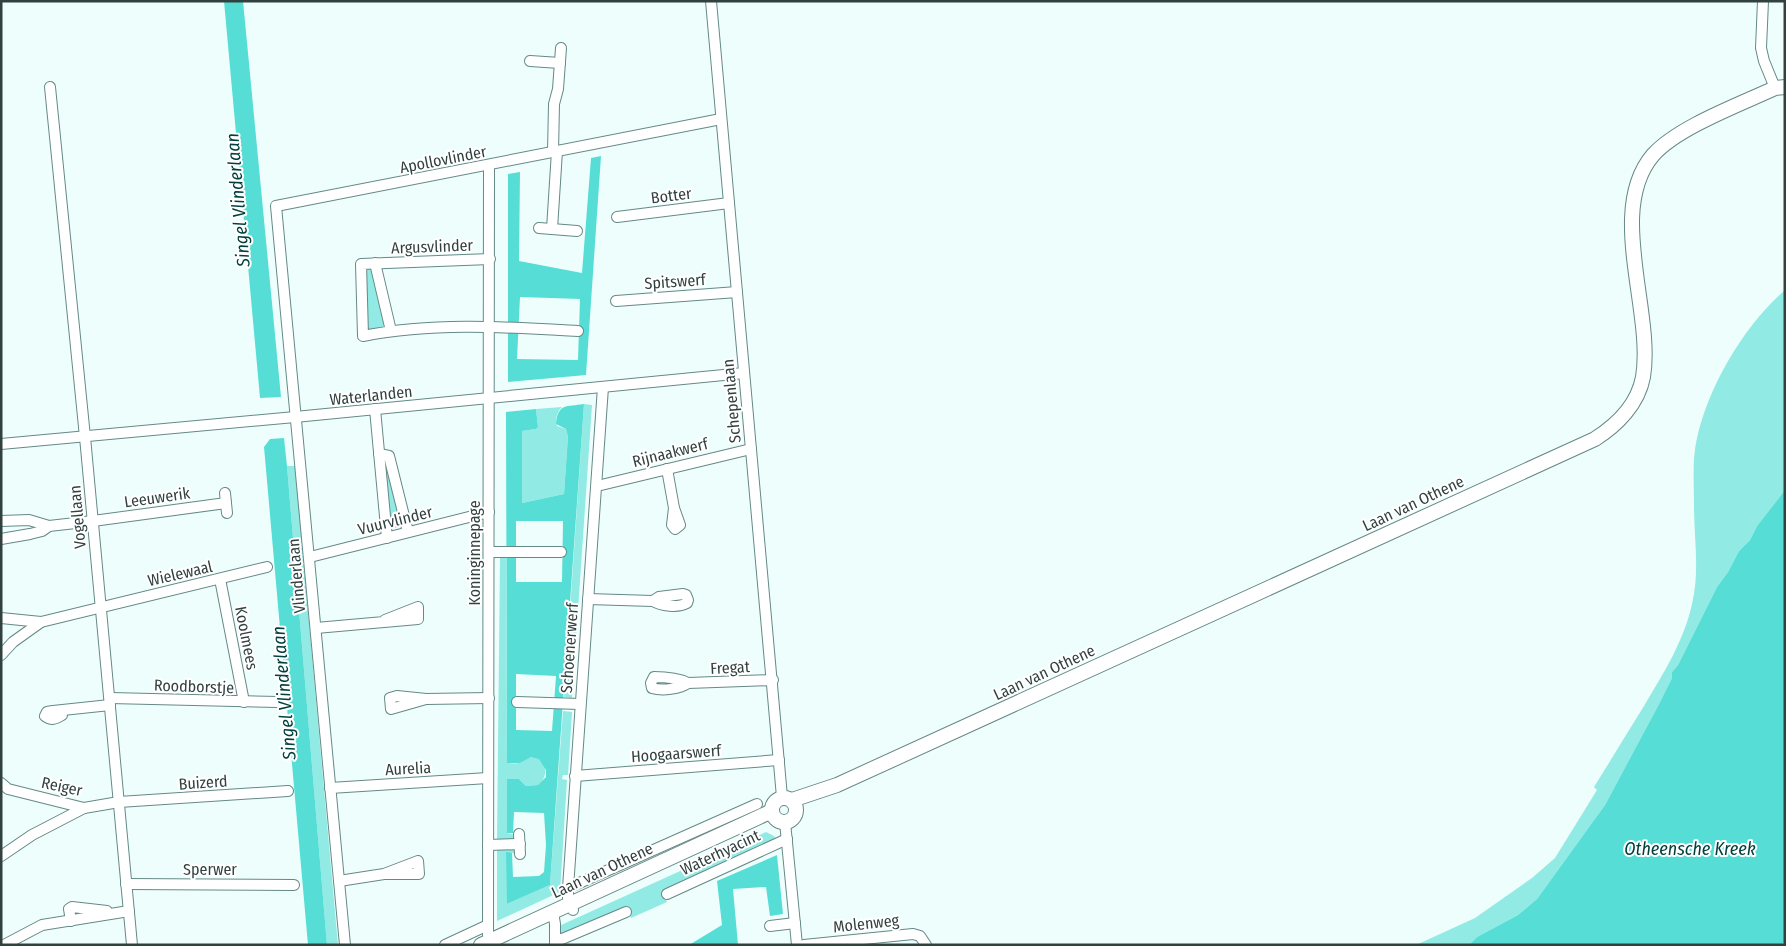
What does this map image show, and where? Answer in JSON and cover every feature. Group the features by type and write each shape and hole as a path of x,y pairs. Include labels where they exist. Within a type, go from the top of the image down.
{"street":[{"name":"Schepenlaan","path":"711,1 779,760 790,803"},
{"path":"1764,1 1761,48 1764,61 1782,84"},
{"path":"552,229 555,152 554,104 558,89 561,48"},
{"path":"530,61 560,63"},
{"name":"Laan van Othene","path":"790,803 837,785 1587,443 1606,432 1625,413 1636,396 1642,379 1644,360 1643,339 1633,229 1633,200 1642,173 1653,156 1665,144 1681,133 1782,84"},
{"name":"Vogellaan","path":"50,87 110,701 126,884 125,912 132,945"},
{"name":"Apollovlinder","path":"276,206 721,119"},
{"name":"Koninginnepage","path":"489,165 488,934 490,944"},
{"name":"Botter","path":"617,217 729,203"},
{"name":"Vlinderlaan","path":"276,206 345,945"},
{"path":"539,228 577,231"},
{"name":"Argusvlinder","path":"490,259 361,264 363,336 391,331 489,326 578,331"},
{"name":"Argusvlinder","path":"375,263 391,331"},
{"name":"Spitswerf","path":"616,301 737,292"},
{"name":"Waterlanden","path":"1,444 744,373"},
{"name":"Schoenerwerf","path":"572,907 568,888 603,387"},
{"path":"375,409 387,538"},
{"name":"Rijnaakwerf","path":"597,486 751,449"},
{"path":"379,454 389,456 408,532"},
{"path":"667,469 674,508"},
{"name":"Leeuwerik","path":"48,526 226,503"},
{"name":"Vuurvlinder","path":"310,557 488,512"},
{"path":"1,521 29,520 48,526"},
{"path":"1,539 42,531 48,526"},
{"path":"489,552 561,552"},
{"name":"Wielewaal","path":"41,622 267,567"},
{"name":"Koolmees","path":"220,579 244,702"},
{"path":"588,599 653,601"},
{"path":"1,618 41,622"},
{"path":"316,628 385,620"},
{"path":"1,655 13,642 41,622"},
{"name":"Fregat","path":"688,683 773,680"},
{"path":"426,700 489,698"},
{"name":"Roodborstje","path":"62,711 110,701 278,702"},
{"path":"517,702 580,704"},
{"name":"Hoogaarswerf","path":"575,776 779,760"},
{"name":"Aurelia","path":"330,788 488,778"},
{"name":"Reiger","path":"1,783 8,789 84,808 119,802"},
{"name":"Buizerd","path":"119,802 288,791"},
{"path":"774,803 790,803 793,818 778,818 774,803"},
{"name":"Laan van Othene","path":"490,944 572,907 737,825 757,804"},
{"path":"1,856 32,835 84,808"},
{"name":"Laan van Othene","path":"568,888 737,825 778,818"},
{"name":"Waterhyacint","path":"778,818 787,839 796,945"},
{"name":"Waterhyacint","path":"667,894 787,839"},
{"path":"488,845 520,844"},
{"path":"339,881 384,874"},
{"name":"Sperwer","path":"126,884 294,885"},
{"path":"4,945 42,925 71,921 86,913 125,912"},
{"path":"554,915 555,942 626,912"},
{"path":"770,926 795,923"},
{"path":"445,945 488,925"},
{"name":"Molenweg","path":"804,945 913,934 920,936 926,945"}],"shaded area":[{"path":"364,266 371,268 384,324 382,329 368,330 366,328"},
{"path":"1785,290 1785,490 1757,526 1750,540 1739,551 1728,572 1717,587 1678,665 1672,672 1672,678 1659,704 1605,805 1537,899 1518,915 1477,937 1469,945 1416,945 1475,918 1532,878 1555,858 1597,790 1594,787 1665,669 1684,631 1688,618 1696,579 1694,519 1695,446 1710,398 1719,377 1742,339"},
{"path":"584,404 592,405 572,698 564,697"},
{"path":"562,407 556,421 557,426 566,429 568,435 564,494 522,503 522,431 538,427 536,409"},
{"path":"385,458 404,526 389,529 383,460"},
{"path":"287,466 295,466 338,945 327,945"},
{"path":"506,555 507,763 519,763 529,757 539,758 544,765 545,774 538,785 526,786 519,779 507,833 516,835 515,840 497,842 500,557"},
{"path":"563,711 572,713 568,775 563,775 562,779 567,780 560,892 497,921 497,847 515,848 517,854 512,853 507,904 550,885"},
{"path":"766,832 777,840 663,891 667,902 631,918 627,909 561,934 559,926"}],"water":[{"path":"224,1 243,1 281,397 260,398"},
{"path":"601,156 586,375 508,382 508,174 520,172 519,261 582,273 591,158","holes":["520,297 580,299 578,360 517,359"]},
{"path":"584,404 550,885 507,904 506,852 512,853 513,877 539,876 544,872 546,845 544,813 514,812 513,833 507,833 507,779 519,779 526,786 538,785 546,777 546,770 539,759 531,757 520,763 507,763 506,412 536,409 538,427 522,431 522,503 564,494 568,436 566,429 556,424 557,417 564,407","holes":["516,521 563,521 562,582 516,582","516,674 556,676 552,731 516,730"]},
{"path":"284,438 327,945 308,945 264,447 270,439"},
{"name":"Otheensche Kreek","path":"1785,490 1785,941 1782,945 1469,945 1477,937 1518,915 1537,899 1605,805 1659,704 1672,678 1672,672 1678,665 1717,587 1728,572 1739,551 1750,540 1757,526"},
{"path":"777,855 783,914 770,916 766,887 733,889 738,945 689,945 722,925 717,881"}],"water label":[{"name":"Singel Vlinderlaan","path":"238,200"},
{"name":"Singel Vlinderlaan","path":"284,693"}]}
